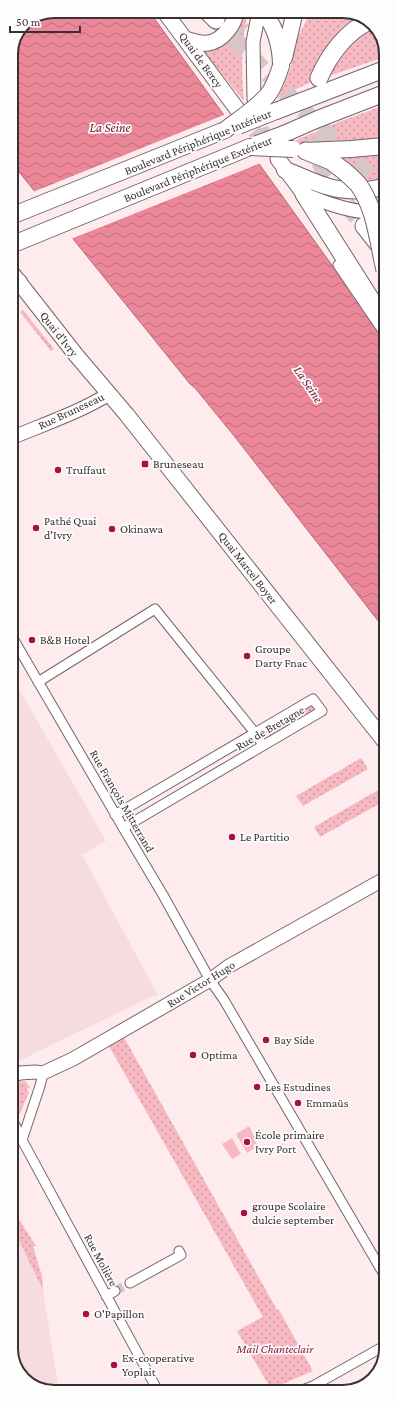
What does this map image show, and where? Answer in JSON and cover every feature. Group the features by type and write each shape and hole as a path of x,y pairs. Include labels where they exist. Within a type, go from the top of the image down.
{"highway":[{"path":"268,18 276,31 280,43 281,66"},
{"path":"225,130 262,101 275,84 294,18"},
{"path":"291,31 299,18"},
{"path":"319,78 325,65 343,41 353,31 363,25"},
{"name":"Boulevard Périphérique Intérieur","path":"18,213 225,130 379,71"},
{"name":"Boulevard Périphérique Extérieur","path":"18,242 379,95"},
{"path":"250,147 300,150 351,149 379,147"},
{"path":"300,150 331,161 357,184 369,204 379,245"},
{"path":"281,164 327,187 348,190 368,190 379,187"},
{"path":"304,194 379,310"},
{"path":"364,226 379,245"}],"main road":[{"name":"Quai de Bercy","path":"169,18 237,109"},
{"path":"185,39 207,43 216,41 230,27 235,18"},
{"path":"254,99 253,42 258,18"},
{"path":"281,164 304,194 328,204 369,212 379,210"},
{"name":"Quai d'Ivry","path":"18,286 109,394"},
{"name":"Rue Bruneseau","path":"18,435 76,412 109,394"},
{"name":"Quai Marcel Boyer","path":"109,394 268,592 379,734"},
{"name":"Rue Victor Hugo","path":"18,1074 27,1072 43,1073 73,1059 210,980 226,968 379,882"}],"street":[{"path":"338,265 379,325"},
{"path":"38,682 155,609 263,745"},
{"name":"Rue François Mitterrand","path":"18,647 115,815 164,895 210,980 379,1266"},
{"name":"Rue de Bretagne","path":"115,815 312,699 322,711 123,828"},
{"path":"22,1140 43,1073"},
{"name":"Rue Molière","path":"18,1132 154,1385"},
{"path":"130,1283 146,1270 181,1255 179,1251"},
{"path":"106,1296 115,1291"},
{"path":"315,1385 379,1349"}],"shaded area":[{"path":"18,687 106,841 82,855 158,995 153,996 18,1061"},
{"path":"18,1238 43,1290 58,1385 47,1384 34,1379 23,1367 19,1356"}],"green space":[{"path":"241,18 247,18 242,56 244,101 202,50 219,47 226,44 236,32"},
{"path":"308,18 345,18 357,21 314,70 311,82 278,98 290,70 296,41"},
{"path":"370,30 376,40 379,59 326,77 342,55 353,43"},
{"path":"379,107 379,142 333,145 295,144 294,141"},
{"path":"379,154 379,180 366,184 338,156"},
{"path":"23,310 54,349 51,351 20,312"},
{"path":"311,705 315,712 271,737 266,732 266,730"},
{"path":"361,758 368,769 303,806 296,796"},
{"path":"379,790 379,804 320,837 314,827"},
{"name":"Mail Chanteclair","path":"121,1032 277,1310 279,1310 313,1371 280,1385 269,1385 237,1331 263,1317 106,1041"},
{"path":"18,1082 26,1082 30,1088 26,1089 29,1092 19,1116 18,1114"},
{"path":"249,1126 258,1146 247,1153 236,1134"},
{"path":"232,1138 241,1154 232,1159 222,1144"},
{"path":"18,1218 36,1246 33,1247 42,1276 43,1290 18,1238"}],"water":[{"name":"La Seine","path":"54,18 154,18 379,329 379,622 235,437 195,388 190,384 18,171 19,47 24,34 34,24 40,21"}],"pier":[{"path":"226,114 261,163 71,239 33,192"}],"tunnel":[{"path":"231,18 243,31"},
{"path":"216,20 292,99 357,163 371,181 379,195"},
{"path":"256,110 263,131 271,147"},
{"path":"240,113 270,150"},
{"path":"311,113 311,130 319,160 334,188 364,226"},
{"path":"115,1291 130,1283"}],"place":[{"name":"Bruneseau","path":"145,464"},
{"name":"Truffaut","path":"58,470"},
{"name":"Pathé Quai d'Ivry","path":"36,528"},
{"name":"Okinawa","path":"112,529"},
{"name":"B&B Hotel","path":"32,640"},
{"name":"Groupe Darty Fnac","path":"247,656"},
{"name":"Le Partitio","path":"232,837"},
{"name":"Bay Side","path":"266,1040"},
{"name":"Optima","path":"193,1055"},
{"name":"Les Estudines","path":"257,1087"},
{"name":"Emmaüs","path":"298,1103"},
{"name":"École primaire Ivry Port","path":"247,1142"},
{"name":"groupe Scolaire dulcie september","path":"244,1213"},
{"name":"O'Papillon","path":"86,1314"},
{"name":"Ex-cooperative Yoplait","path":"114,1365"}]}
